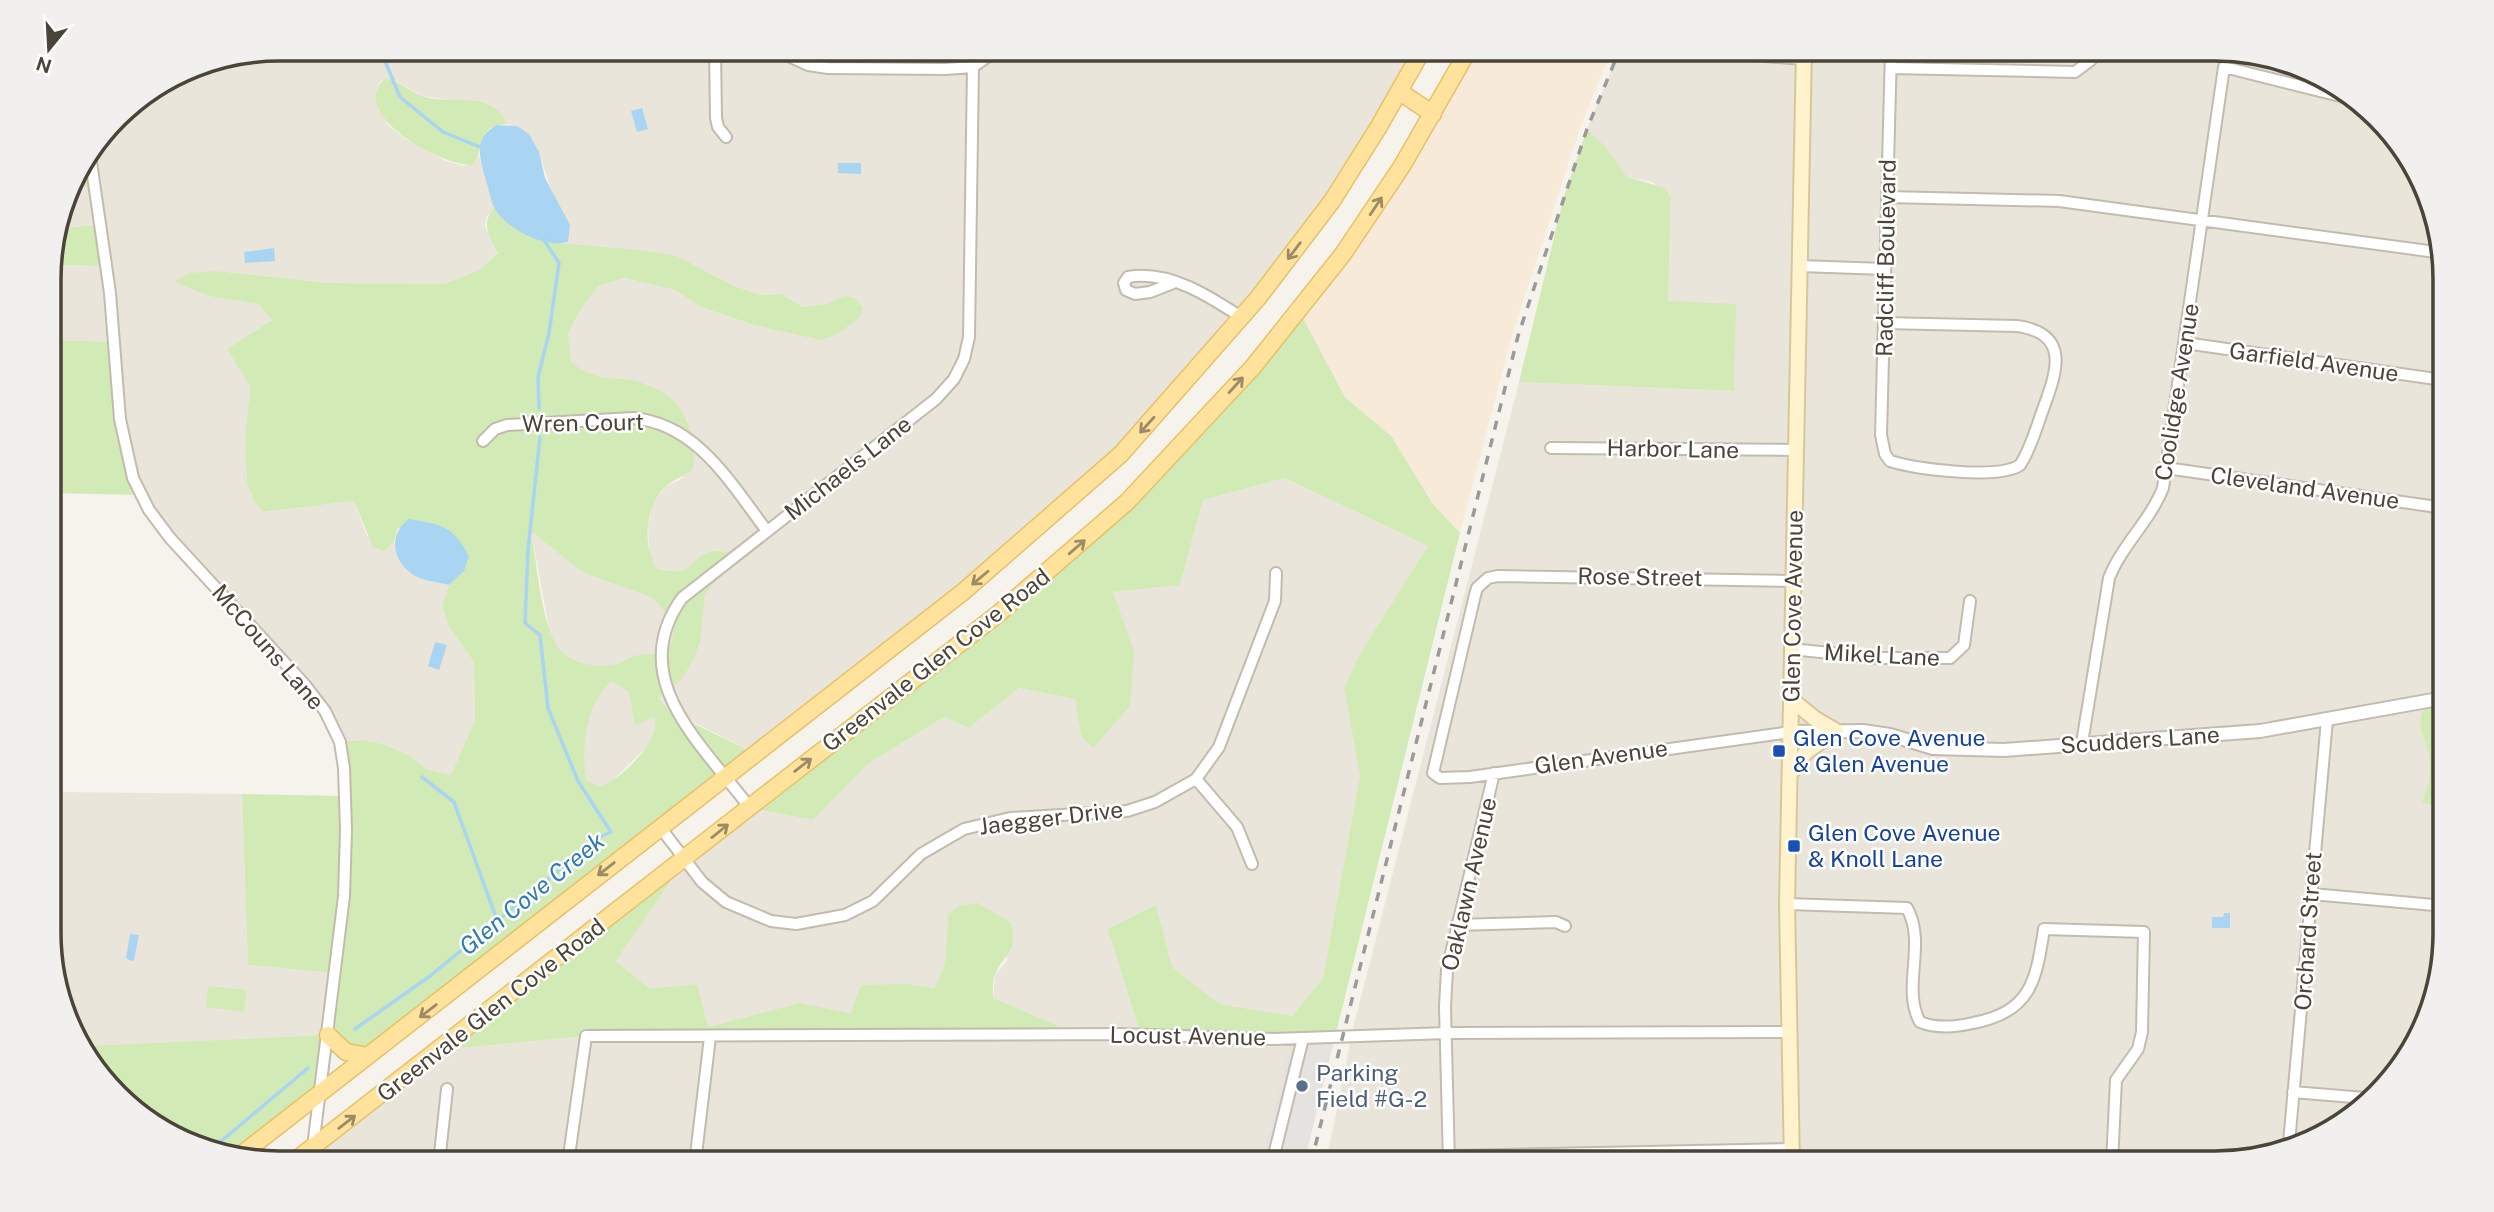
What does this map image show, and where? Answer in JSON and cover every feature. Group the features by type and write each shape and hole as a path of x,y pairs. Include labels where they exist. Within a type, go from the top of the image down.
{"main road":[{"name":"Greenvale Glen Cove Road","path":"249,1148 963,592 1121,454 1241,317 1332,201 1416,61"},
{"name":"Greenvale Glen Cove Road","path":"318,1151 1008,606 1078,547 1163,466 1253,367 1343,254 1433,114 1462,61"},
{"name":"Glen Cove Avenue","path":"1792,1150 1787,905 1804,61"},
{"path":"1400,92 1433,114"},
{"path":"1790,774 1806,752 1836,731 1791,699"},
{"path":"327,1035 346,1052 368,1056"}],"street":[{"name":"Radcliff Boulevard","path":"1884,323 2028,328 2048,340 2057,360 2055,376 2029,447 2016,468 1955,471 1894,462 1885,454 1881,435 1891,61"},
{"path":"1891,68 2075,72 2090,61"},
{"path":"715,62 716,118 718,127 726,138"},
{"path":"801,62 828,68 973,67 980,62"},
{"name":"Michaels Lane","path":"750,808 665,690 660,669 660,641 668,617 682,598 936,399 954,379 964,359 972,314 973,67"},
{"name":"Coolidge Avenue","path":"2082,743 2109,578 2117,558 2155,509 2166,468 2224,67 2328,93"},
{"name":"McCouns Lane","path":"92,167 110,293 120,419 133,478 149,510 170,538 305,685 325,711 340,742 346,818 344,896 313,1151"},
{"path":"1887,197 2059,201 2431,251"},
{"path":"1800,266 1885,269"},
{"path":"1173,283 1199,291 1241,317"},
{"name":"Garfield Avenue","path":"2185,343 2433,378"},
{"name":"Wren Court","path":"483,441 495,429 506,425 633,418 653,420 676,429 695,443 767,531"},
{"name":"Harbor Lane","path":"1551,447 1796,450"},
{"name":"Cleveland Avenue","path":"2166,468 2433,506"},
{"name":"Jaegger Drive","path":"660,827 713,893 746,913 771,921 817,922 845,915 873,901 921,854 964,829 1010,818 1127,811 1155,802 1196,779 1219,747 1241,696 1275,601 1276,573"},
{"name":"Rose Street","path":"1438,753 1477,588 1488,578 1551,575 1792,581"},
{"name":"Mikel Lane","path":"1791,649 1879,658 1950,658 1964,645 1970,601"},
{"name":"Scudders Lane","path":"1791,732 1890,734 1933,748 1964,751 2260,731 2433,700"},
{"name":"Orchard Street","path":"2289,1137 2327,720"},
{"name":"Glen Avenue","path":"1438,753 1433,773 1440,778 1791,732"},
{"name":"Oaklawn Avenue","path":"1449,1150 1447,970 1494,773"},
{"path":"1196,779 1237,827 1252,864"},
{"path":"2312,894 2433,905"},
{"path":"1787,905 1907,908 1916,923 1913,1008 1920,1023 1930,1026 1959,1026 1991,1020 2016,1006 2034,981 2044,929 2144,932 2144,1023 2138,1049 2116,1080 2113,1150"},
{"path":"1456,925 1556,922 1565,926"},
{"name":"Locust Avenue","path":"570,1151 586,1037 1119,1034 1303,1038 1446,1033 1789,1032"},
{"path":"696,1151 710,1037"},
{"path":"1275,1150 1303,1038"},
{"path":"440,1151 447,1089"},
{"path":"2293,1092 2358,1097"}],"shaded area":[{"path":"1416,61 1332,201 1121,454 754,753 680,715 590,802 555,661 531,530 582,572 682,598 705,554 687,570 676,573 657,569 650,558 648,526 653,502 667,486 683,478 688,421 670,399 647,384 586,375 571,362 568,333 598,286 625,278 675,290 701,307 754,325 787,330 844,296 826,304 803,307 781,294 760,295 732,285 677,256 564,244 568,242 539,152 517,126 507,124 504,118 459,101 422,96 393,79 386,78 379,83 377,104 388,125 404,138 446,161 464,166 476,161 478,153 494,207 486,218 485,227 498,252 479,270 444,284 328,283 218,271 175,281 209,296 258,304 272,320 227,349 250,387 245,439 247,483 255,503 265,512 354,501 366,534 384,551 394,542 402,564 426,580 449,585 442,605 448,625 474,662 475,720 451,775 426,769 411,756 383,744 361,740 340,742 325,711 170,538 133,478 114,342 62,340 62,265 106,266 100,224 68,228 83,185 95,187 92,167 125,125 147,106 170,90 209,73 237,65 265,62"},
{"path":"1460,61 1607,61 1580,128 1512,335 1460,533 1432,503 1392,437 1345,397 1299,311 1356,237"},
{"path":"1615,61 2215,61 2257,65 2285,73 2324,90 2369,125 2388,147 2404,170 2416,196 2431,251 2433,279 2433,933 2429,975 2416,1016 2404,1042 2388,1065 2359,1097 2336,1114 2285,1139 2257,1147 2229,1150 1329,1150 1354,1024 1519,382 1734,391 1668,301 1671,197 1652,182 1627,177 1605,146 1587,129"},
{"path":"1283,478 1428,546 1359,655 1344,688 1360,776 1323,978 1292,1016 1220,1004 1172,967 1156,906 1141,1035 1303,1038 1275,1150 312,1151 440,1050 586,1036 1076,1033 993,998 995,976 1008,959 948,916 945,965 934,988 908,984 851,1013 799,1003 708,1027 650,989 616,961 685,860 750,808 813,820 868,764 944,717 969,728 1019,688 1075,699 1081,736 1134,652 1112,592 1180,585 1203,500"},
{"path":"61,792 242,794 248,965 336,973 328,1035 93,1046 78,1016 63,961"},
{"name":"Parking Field #G-2","path":"1335,1037 1307,1150 1264,1150 1292,1038"},
{"path":"1793,1148 1793,1150 1730,1150"}],"green space":[{"path":"386,78 425,97 482,102 500,113 507,124 485,133 473,165 440,157 421,148 387,121 378,107 376,92"},
{"path":"1587,129 1605,146 1627,177 1665,188 1671,197 1668,301 1736,304 1734,391 1519,382 1564,196"},
{"path":"92,167 95,188 83,185"},
{"path":"494,207 503,219 546,242 677,256 732,285 760,295 781,294 803,307 826,304 844,296 855,298 863,308 860,317 836,335 821,340 754,325 701,307 675,290 625,278 598,286 568,333 571,362 600,377 638,382 661,391 680,408 686,418 693,442 693,469 665,487 653,505 648,526 652,560 657,569 679,571 686,569 705,553 717,551 737,555 705,594 700,641 693,661 681,680 658,698 670,712 754,753 368,1056 328,1036 321,1091 249,1148 237,1147 196,1134 170,1122 147,1106 125,1087 93,1046 327,1035 335,973 248,965 242,794 345,796 340,742 361,740 383,744 411,756 426,769 451,775 475,720 474,662 448,625 442,605 449,585 464,571 398,527 394,542 384,551 373,547 354,501 264,512 255,503 247,483 245,439 250,387 227,349 272,320 258,304 209,296 174,282 189,273 218,271 328,283 444,284 479,270 498,253 487,230 488,219","holes":["531,531 582,572 648,596 658,603 673,623 673,636 667,649 610,665 587,664 566,656 554,641 544,612","612,681 629,692 635,725 655,717 652,738 628,768 600,787 586,780 584,754 591,713 603,690"]},
{"path":"100,224 106,266 62,265 68,228"},
{"path":"1299,311 1345,397 1392,437 1432,503 1460,533 1335,1037 1141,1035 1108,929 1156,905 1172,967 1220,1004 1292,1016 1323,978 1360,776 1344,688 1359,655 1428,546 1284,478 1203,500 1180,585 1113,592 1134,652 1130,706 1093,748 1081,736 1075,699 1019,688 969,728 944,717 868,764 813,820 750,808 1078,547"},
{"path":"62,340 114,342 120,419 141,495 62,493"},
{"path":"2433,707 2433,805 2422,802 2430,768 2421,722 2424,709"},
{"path":"685,860 616,961 650,989 697,984 708,1027 799,1003 851,1013 861,985 908,984 934,988 945,965 948,915 959,906 978,903 1011,923 1013,933 1009,952 994,977 993,998 1078,1034 586,1036 440,1050"},
{"path":"208,986 247,990 244,1012 206,1007"}],"water":[{"path":"642,108 648,129 637,132 631,111"},
{"path":"497,125 517,126 529,134 539,152 545,178 570,225 568,242 549,242 526,235 499,215 494,207 480,149 484,136"},
{"path":"838,163 861,163 861,174 838,173"},
{"path":"274,248 275,261 245,263 244,252"},
{"path":"409,519 445,528 452,532 463,546 469,556 464,571 449,585 416,576 400,561 395,546 396,539 398,531"},
{"path":"435,642 447,645 439,670 428,666"},
{"path":"2224,913 2230,913 2230,928 2212,928 2212,917 2223,917"},
{"path":"130,934 139,935 134,960 131,961 126,958"}],"waterway":[{"name":"Glen Cove Creek","path":"385,62 400,97 443,132 480,147"},
{"name":"Glen Cove Creek","path":"539,409 538,377 549,333 559,263 544,240"},
{"name":"Glen Cove Creek","path":"355,1029 430,976 600,837 611,832 578,781 548,708 540,635 525,623 528,550 540,437"},
{"path":"422,777 454,802 497,920"},
{"name":"Glen Cove Creek","path":"220,1142 308,1068"}],"railway":[{"path":"1314,1150 1518,336 1587,129 1615,61"}],"place":[{"name":"Glen Cove Avenue & Glen Avenue","path":"1779,751"},
{"name":"Glen Cove Avenue & Knoll Lane","path":"1794,846"},
{"name":"Parking Field #G-2","path":"1302,1086"}]}
